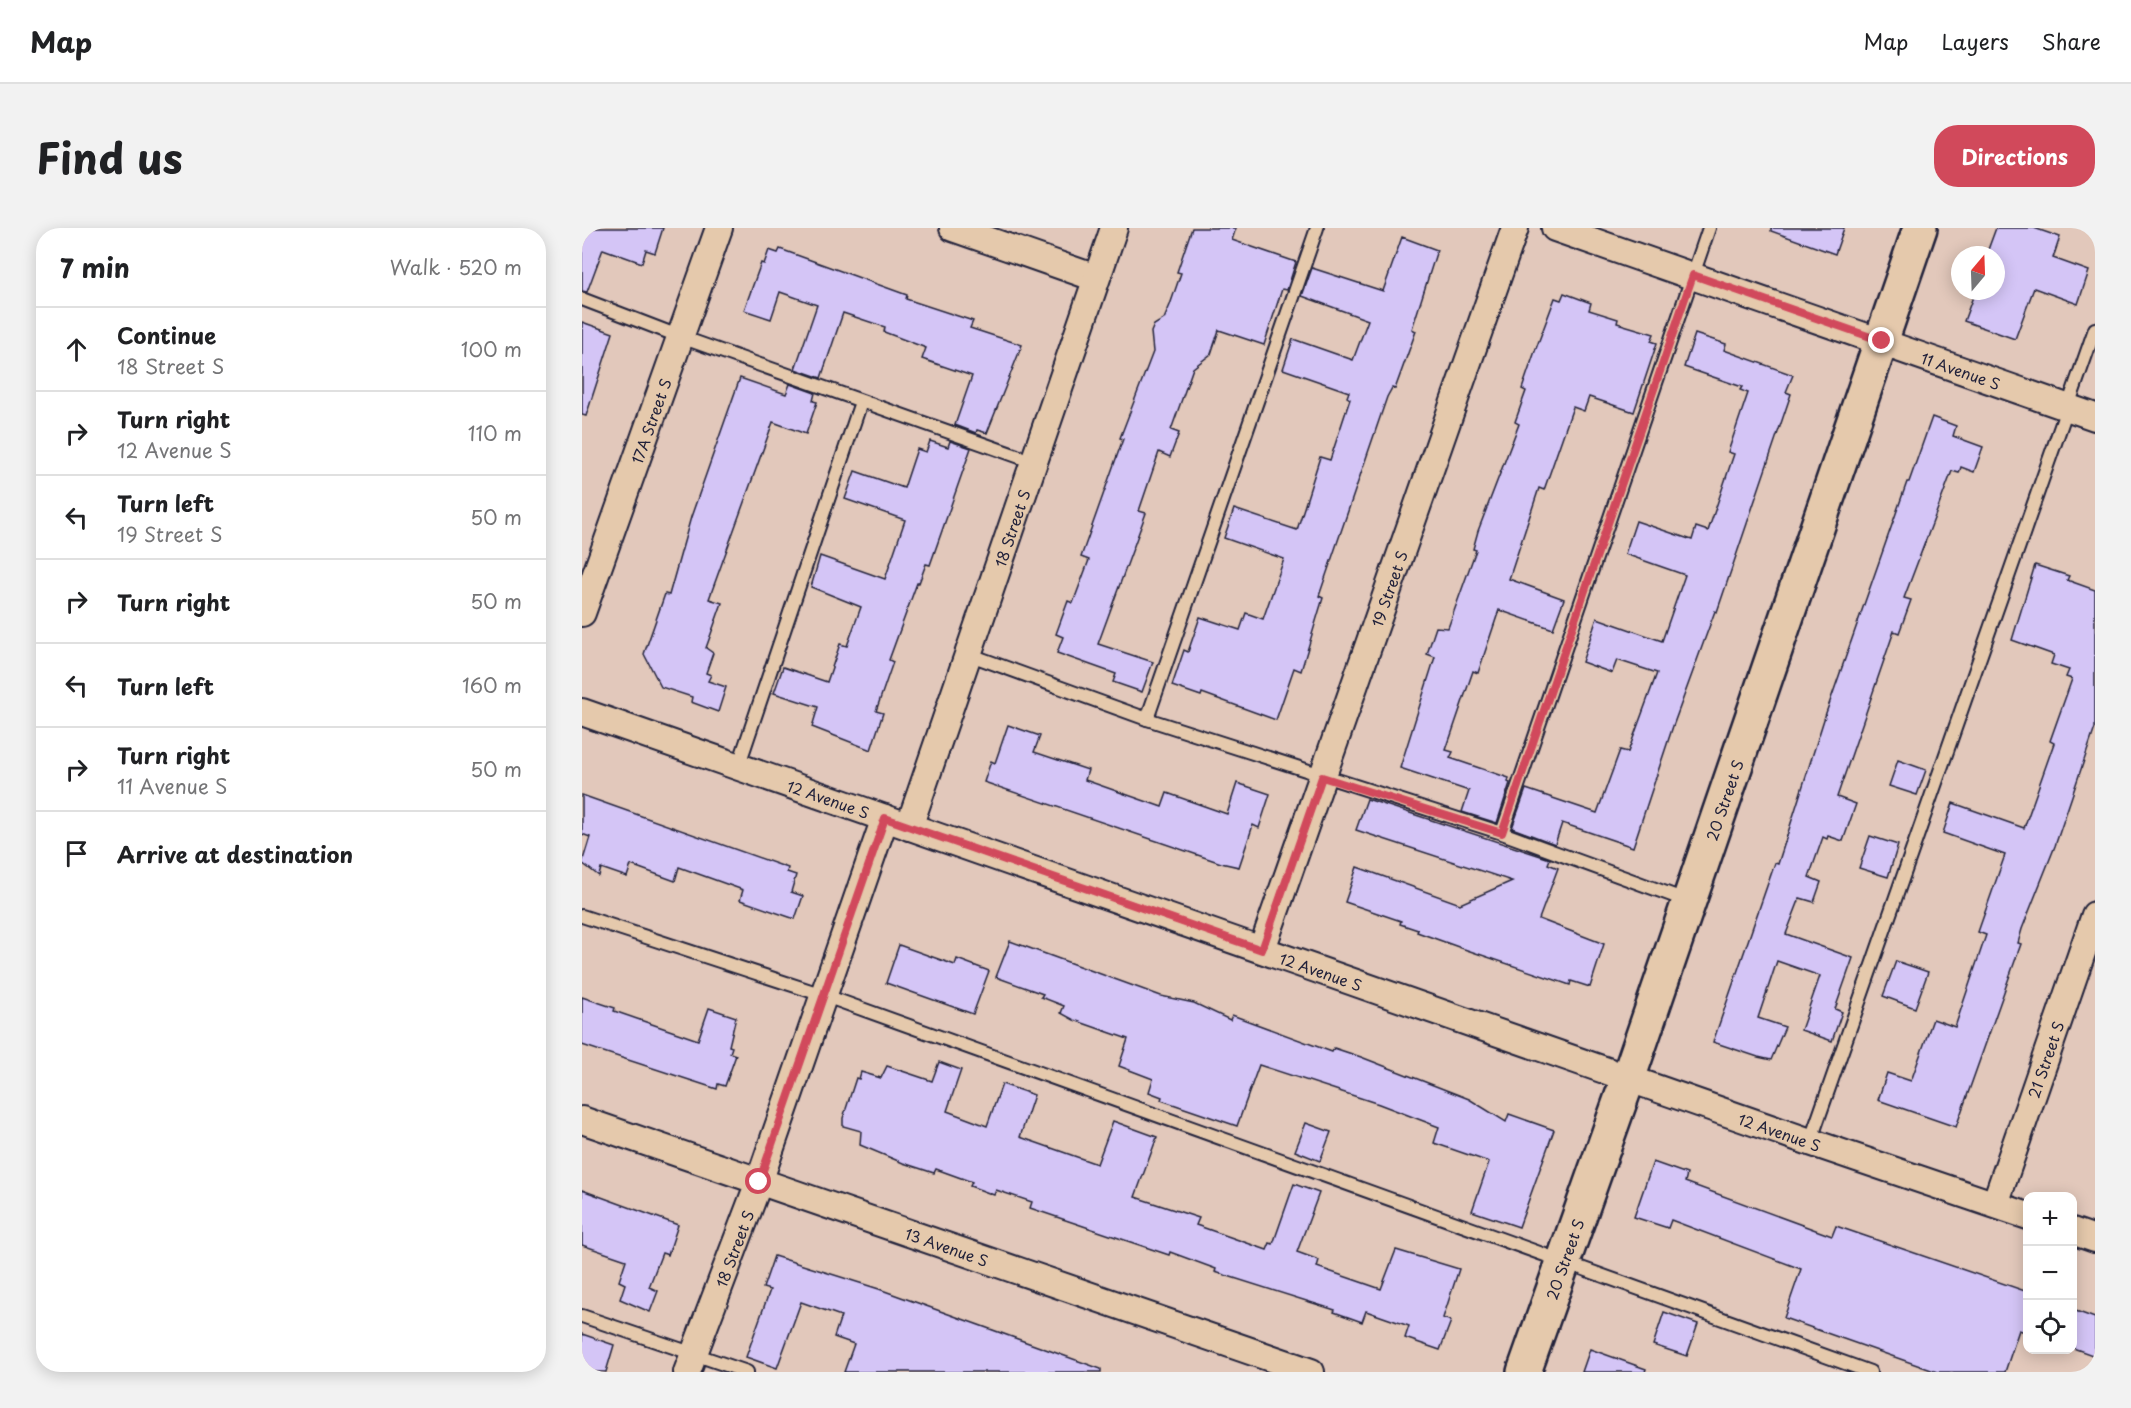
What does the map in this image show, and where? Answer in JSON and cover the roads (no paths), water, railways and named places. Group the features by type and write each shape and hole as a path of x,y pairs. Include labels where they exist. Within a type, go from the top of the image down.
{"street":[{"name":"17A Street S","path":"582,613 719,228"},
{"path":"953,228 1096,278"},
{"name":"18 Street S","path":"909,827 1114,228"},
{"name":"19 Street S","path":"1262,950 1515,228"},
{"name":"11 Avenue S","path":"1555,228 2095,417"},
{"name":"20 Street S","path":"1524,1372 1628,1079 1920,228"},
{"name":"12 Avenue S","path":"582,712 1628,1079 2023,1214"},
{"name":"18 Street S","path":"691,1363 759,1182 885,818"},
{"name":"21 Street S","path":"1995,1204 2095,915"},
{"name":"13 Avenue S","path":"582,1120 1311,1372"},
{"path":"2077,1233 2095,1239"}],"lane":[{"path":"1147,719 1317,228"},
{"path":"1502,833 1709,228"},
{"path":"582,299 861,402 1034,462"},
{"path":"1810,1142 2095,329"},
{"path":"738,767 861,402"},
{"path":"968,654 1147,719 1502,833 1689,902"},
{"path":"582,916 823,995 1562,1264 1870,1372"},
{"path":"582,1316 691,1363 747,1372"}]}
